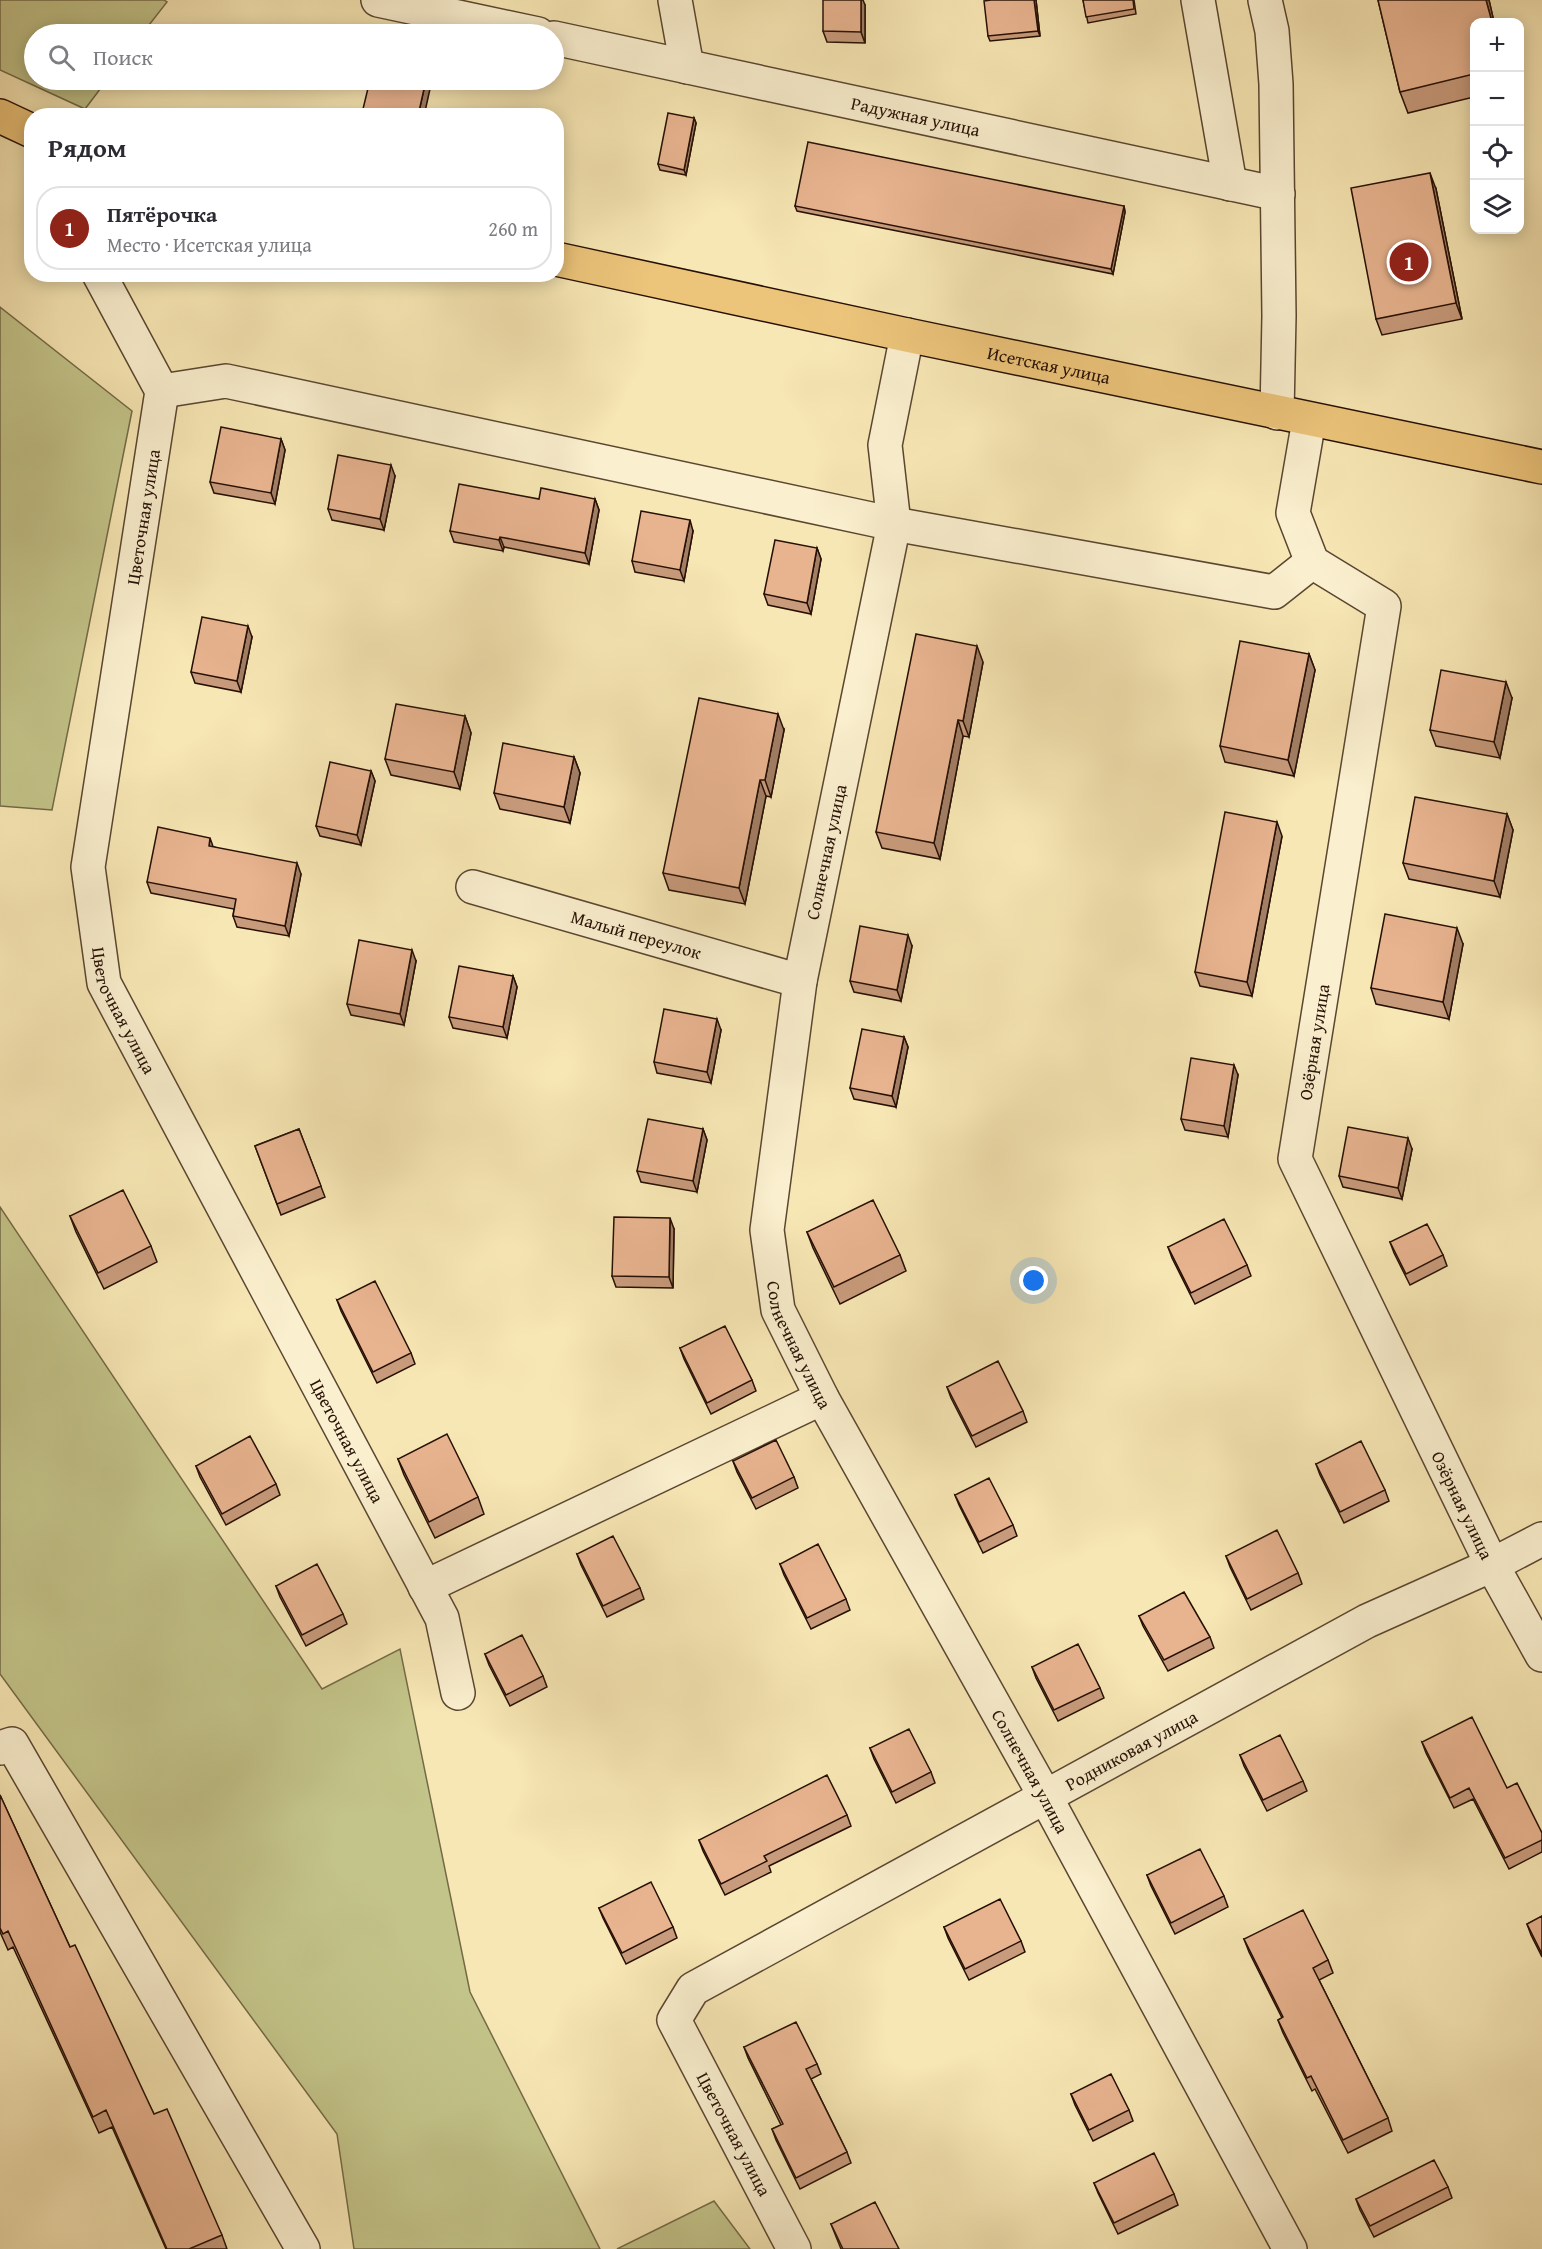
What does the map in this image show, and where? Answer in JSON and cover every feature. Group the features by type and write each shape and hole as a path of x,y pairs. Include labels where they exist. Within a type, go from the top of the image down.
{"main road":[{"path":"0,116 24,127"},
{"name":"Исетская улица","path":"564,261 1309,420 1542,467"}],"street":[{"path":"378,0 491,24"},
{"path":"675,0 687,67"},
{"path":"1198,0 1230,184"},
{"path":"1265,0 1275,60 1279,316 1277,412"},
{"name":"Радужная улица","path":"564,40 1278,194"},
{"path":"103,282 162,391 226,381 894,524 1274,592 1312,562 1293,513 1309,420"},
{"name":"Солнечная улица","path":"907,335 885,445 894,524 800,981 766,1230 778,1310 822,1398 1045,1796 1290,2249"},
{"name":"Цветочная улица","path":"162,391 88,867 104,983 442,1618 458,1693"},
{"name":"Озёрная улица","path":"1312,562 1384,606 1295,1159 1492,1565 1542,1655"},
{"name":"Малый переулок","path":"473,887 800,981"},
{"path":"425,1587 822,1398"},
{"name":"Родниковая улица","path":"674,2020 693,1989 1367,1621 1492,1565 1542,1539"},
{"path":"0,1748 12,1744 303,2249"},
{"name":"Цветочная улица","path":"674,2020 794,2249"}],"green space":[{"path":"0,0 164,0 167,2 150,24 24,24 24,81 0,70"},
{"path":"44,90 99,90 86,108"},
{"path":"0,307 132,411 52,810 0,806"},
{"path":"0,1207 322,1689 400,1649 470,1992 600,2249 354,2249 337,2134 0,1674"},
{"path":"714,2201 750,2249 617,2249"}],"building":[{"path":"823,0 861,0 861,32 823,31"},
{"path":"1034,0 1038,31 988,36 984,1"},
{"path":"1083,0 1133,0 1134,9 1086,17"},
{"path":"1378,0 1486,0 1491,18 1470,18 1470,75 1400,92"},
{"path":"368,90 424,90 420,108 363,108"},
{"path":"668,113 694,118 684,170 658,164"},
{"path":"808,142 1124,206 1111,269 795,206"},
{"path":"1430,173 1456,303 1376,319 1351,188"},
{"path":"221,427 281,439 271,493 210,482"},
{"path":"338,455 391,465 380,519 328,509"},
{"path":"459,484 539,499 541,488 595,499 585,553 500,537 499,540 450,531"},
{"path":"641,511 690,520 680,570 632,561"},
{"path":"775,540 817,548 807,603 764,594"},
{"path":"202,617 248,626 237,681 191,672"},
{"path":"916,634 977,646 963,721 958,720 934,843 876,832"},
{"path":"1240,641 1309,654 1288,760 1220,746"},
{"path":"1441,670 1506,682 1494,742 1430,730"},
{"path":"699,698 778,714 765,780 760,780 739,888 663,873"},
{"path":"396,704 465,716 454,772 385,759"},
{"path":"503,743 574,757 564,807 494,793"},
{"path":"330,762 371,771 357,835 316,826"},
{"path":"1415,797 1507,814 1494,881 1403,863"},
{"path":"1225,812 1277,822 1247,982 1195,972"},
{"path":"158,827 210,838 209,846 297,863 285,926 233,916 236,899 147,882"},
{"path":"1385,914 1457,928 1443,1002 1371,988"},
{"path":"860,926 908,935 897,990 850,981"},
{"path":"359,940 412,950 400,1014 347,1004"},
{"path":"459,966 513,976 503,1027 449,1017"},
{"path":"664,1009 717,1019 707,1072 654,1062"},
{"path":"862,1029 904,1037 892,1096 850,1088"},
{"path":"1191,1058 1234,1065 1224,1126 1181,1119"},
{"path":"648,1119 703,1129 693,1181 637,1171"},
{"path":"1348,1127 1408,1138 1398,1188 1339,1176"},
{"path":"299,1129 321,1186 277,1204 255,1146"},
{"path":"123,1190 151,1246 98,1273 70,1216"},
{"path":"873,1200 900,1255 834,1287 807,1232"},
{"path":"614,1217 670,1218 669,1277 612,1276"},
{"path":"1224,1219 1247,1265 1191,1293 1168,1247"},
{"path":"1427,1224 1443,1255 1406,1274 1390,1242"},
{"path":"375,1281 411,1353 373,1372 337,1300"},
{"path":"725,1326 752,1380 707,1403 680,1348"},
{"path":"998,1361 1023,1411 972,1436 947,1387"},
{"path":"447,1434 478,1497 429,1522 398,1459"},
{"path":"250,1436 276,1484 222,1514 196,1466"},
{"path":"776,1440 794,1477 752,1498 733,1461"},
{"path":"1361,1441 1385,1490 1340,1512 1316,1464"},
{"path":"989,1478 1013,1525 979,1542 955,1495"},
{"path":"1277,1530 1298,1573 1247,1599 1226,1556"},
{"path":"613,1536 640,1588 603,1606 577,1554"},
{"path":"818,1544 846,1599 807,1618 780,1564"},
{"path":"317,1564 343,1614 302,1635 276,1586"},
{"path":"1184,1592 1210,1637 1164,1660 1139,1616"},
{"path":"522,1635 543,1676 506,1695 485,1654"},
{"path":"1078,1644 1100,1688 1054,1710 1032,1667"},
{"path":"1472,1717 1507,1788 1517,1783 1542,1833 1542,1840 1505,1858 1469,1788 1450,1798 1422,1742"},
{"path":"909,1729 931,1772 892,1792 870,1748"},
{"path":"1280,1735 1303,1781 1263,1800 1240,1755"},
{"path":"827,1775 847,1815 764,1856 767,1861 721,1884 699,1840"},
{"path":"0,1795 70,1947 75,1945 154,2114 167,2109 222,2235 189,2249 167,2249 106,2110 93,2117 8,1931 3,1934 0,1928"},
{"path":"1200,1849 1224,1896 1171,1923 1147,1875"},
{"path":"651,1882 673,1927 622,1953 599,1908"},
{"path":"1000,1899 1021,1941 965,1969 944,1927"},
{"path":"1303,1910 1328,1960 1313,1968 1388,2118 1343,2140 1311,2076 1307,2078 1278,2020 1283,2017 1244,1939"},
{"path":"1542,1916 1542,1954 1527,1924"},
{"path":"796,2022 817,2064 806,2069 847,2152 796,2178 772,2129 783,2124 744,2047"},
{"path":"1111,2074 1129,2110 1089,2130 1071,2094"},
{"path":"1154,2153 1174,2194 1114,2223 1094,2183"},
{"path":"1434,2160 1448,2187 1370,2226 1356,2199"},
{"path":"875,2202 899,2249 843,2249 831,2224"}],"place":[{"name":"Пятёрочка","path":"1409,262"}]}
